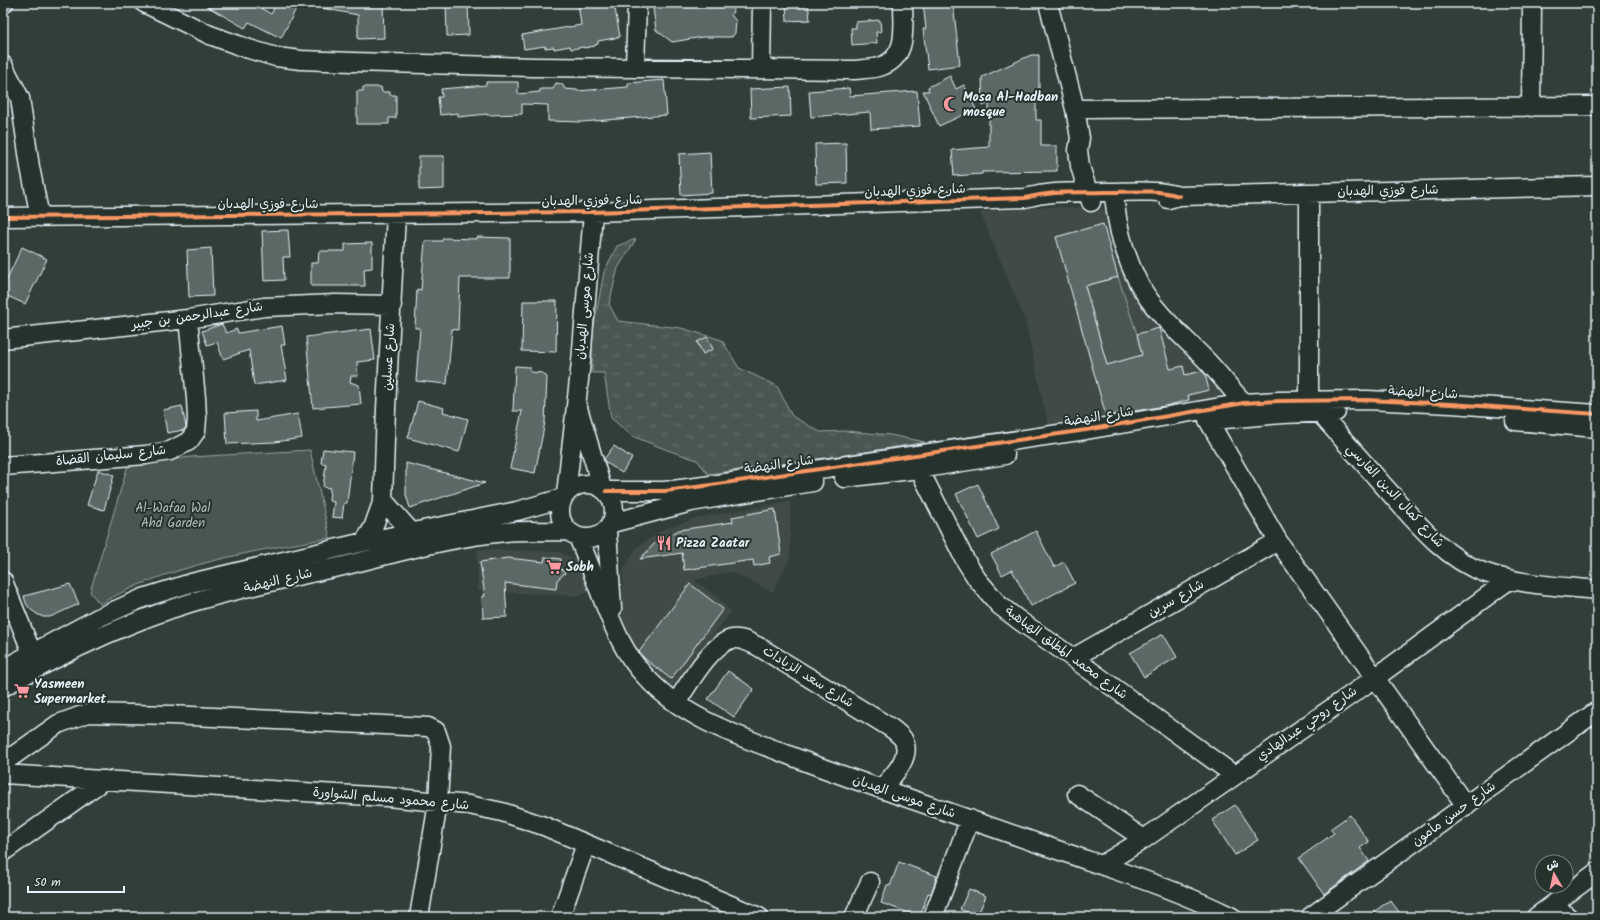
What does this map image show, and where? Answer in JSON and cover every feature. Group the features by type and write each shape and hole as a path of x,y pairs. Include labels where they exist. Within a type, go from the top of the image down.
{"street":[{"path":"144,3 210,35 248,49 276,57 352,62 534,67 854,70 878,68 888,64 896,58 901,50 903,3"},
{"path":"635,67 637,3"},
{"path":"761,69 762,3"},
{"path":"1048,3 1075,109 1080,138 1078,150 1080,166 1079,176 1073,184 1064,191"},
{"path":"1531,107 1532,3"},
{"path":"3,65 8,72 20,98 30,167 40,217"},
{"path":"1075,109 1597,106"},
{"path":"1080,138 1087,148 1100,199"},
{"path":"1080,166 1100,199 1117,222 1130,264 1146,295 1163,317 1208,363 1244,403"},
{"name":"شارع فوزي الهدبان","path":"1024,198 1041,204 1163,192 1179,196 1597,186"},
{"name":"شارع فوزي الهدبان","path":"3,217 593,212 1024,198 1064,191 1100,199"},
{"path":"1309,193 1314,406"},
{"name":"شارع موسى الهدبان","path":"565,496 581,362 593,212"},
{"name":"شارع عسلين","path":"364,542 373,528 384,500 386,409 396,214"},
{"name":"شارع عبدالرحمن بن جبير","path":"3,339 188,319 264,306 335,304 392,305"},
{"name":"شارع سليمان القضاة","path":"3,466 146,455 170,451 189,441 196,430 197,418 188,319"},
{"name":"شارع موسى الهدبان","path":"576,400 604,490"},
{"name":"شارع النهضة","path":"604,490 665,491 1080,443 1208,420 1368,400 1597,414"},
{"name":"شارع النهضة","path":"609,526 691,502 832,479 1086,430 1244,403 1314,406 1484,418 1597,428"},
{"name":"شارع كمال الدين الفارسي","path":"1314,406 1404,508 1442,548 1463,562 1482,572 1509,580 1597,590"},
{"path":"1208,420 1278,541 1466,806"},
{"name":"شارع محمد المطلق الهباهبة","path":"916,462 965,560 999,605 1234,775"},
{"path":"587,484 604,490 611,498 614,506 614,514 609,526 601,535 594,537 573,534 561,519 560,505 565,496 579,485 587,484"},
{"name":"شارع النهضة","path":"3,669 100,617 144,598 191,583 364,542 517,511 565,496"},
{"path":"384,500 412,533"},
{"name":"شارع موسى الهدبان","path":"609,526 613,625"},
{"name":"شارع النهضة","path":"3,687 40,666 107,634 193,602 255,586 467,537 507,532 573,534"},
{"name":"شارع موسى الهدبان","path":"573,534 623,647 641,671 658,689 676,703 709,722 738,736 882,789 1102,865 1205,912 1232,917"},
{"name":"شارع سرين","path":"1073,658 1278,541"},
{"name":"شارع روحي عبدالهادي","path":"1102,865 1144,839 1374,678 1509,580"},
{"path":"3,581 32,653"},
{"name":"شارع سعد الزيادات","path":"676,703 712,652 725,641 743,639 759,647 891,728 902,738 905,745 904,759 896,773 882,789"},
{"name":"شارع حسن مأمون","path":"1310,917 1597,711"},
{"path":"3,763 58,724 88,713 171,715 428,727 436,731 441,746 438,803 419,917"},
{"name":"شارع محمود مسلم الشواورة","path":"3,774 349,794 469,805 502,812 544,826 735,913 759,917"},
{"path":"3,852 104,780"},
{"path":"1077,794 1144,839"},
{"path":"933,917 970,819"},
{"path":"560,917 586,844"},
{"path":"1536,917 1597,872"},
{"path":"854,917 870,882"},
{"path":"1554,904 1568,917"}],"shaded area":[{"path":"1042,207 1098,208 1107,211 1124,269 1221,386 1222,392 1220,398 1213,406 1049,429 1025,320 980,212"},
{"path":"790,501 790,557 773,592 731,572 694,580 716,596 731,612 671,690 635,657 625,639 621,609 624,569 637,547 664,529 696,518"},
{"path":"477,549 560,552 581,563 592,590 579,596 478,591"}],"green space":[{"path":"636,239 618,268 609,304 618,321 681,328 722,340 739,368 777,386 792,416 820,432 846,431 890,435 925,442 855,454 708,474 697,460 632,436 611,418 604,373 592,373 592,336 604,272 617,246"},
{"path":"1118,277 1137,334 1155,408 1147,409 1133,358 1107,365 1085,286"},
{"name":"Al-Wafaa Wal Ahd Garden","path":"310,450 330,538 272,548 212,561 153,579 100,604 90,592 128,465 191,457"}],"building":[{"path":"201,3 252,3 271,14 277,3 284,3 296,9 281,38 249,22 245,28"},
{"path":"321,3 383,3 384,38 358,39 358,15 321,8"},
{"path":"446,3 468,3 469,35 447,36"},
{"path":"578,3 614,3 620,37 598,41 598,44 595,46 584,48 571,49 570,46 554,49 554,47 545,48 545,46 524,49 522,35 581,25"},
{"path":"690,3 737,3 731,15 736,21 735,33 732,37 703,37 672,42 656,30 653,8"},
{"path":"786,3 808,3 810,20 787,21"},
{"path":"923,3 953,3 960,65 928,69 923,29 926,29"},
{"path":"880,20 881,32 876,32 877,43 852,45 851,28 856,28 856,22"},
{"path":"1031,55 1039,55 1039,92 1036,92 1036,120 1041,120 1041,146 1057,146 1057,171 982,172 982,174 954,176 952,150 989,147 989,103 983,106 982,77"},
{"name":"Mosa Al-Hadban mosque","path":"950,76 956,89 964,85 976,109 939,126 923,91 929,91 928,87"},
{"path":"664,80 667,115 582,122 548,121 548,105 522,104 522,114 487,114 458,117 458,113 440,115 438,97 442,97 441,89 486,85 486,82 518,82 518,94 540,92 540,89 553,89 556,83 562,84 565,89 577,91 628,87 628,83"},
{"path":"363,87 381,87 382,92 390,92 390,95 396,95 396,118 389,118 389,124 357,124 357,91 363,91"},
{"path":"790,87 791,116 751,118 750,89"},
{"path":"849,88 850,96 917,91 920,126 871,129 870,112 811,117 809,91"},
{"path":"846,143 847,183 816,184 815,144"},
{"path":"710,152 712,193 681,195 679,154"},
{"path":"419,156 444,156 444,189 419,190"},
{"path":"1103,224 1118,277 1085,286 1107,365 1142,355 1137,334 1159,328 1170,369 1183,366 1185,375 1202,371 1205,374 1209,390 1188,395 1189,400 1165,406 1106,416 1056,237"},
{"path":"288,230 290,257 283,257 284,280 264,281 262,231"},
{"path":"477,237 510,238 510,278 460,278 458,330 452,329 447,384 416,381 420,328 415,328 417,289 421,290 425,241 442,241 443,238 477,239"},
{"path":"372,243 372,268 364,269 365,286 311,286 311,263 318,263 319,251 345,251 345,244"},
{"path":"22,247 47,259 25,304 3,294 3,287"},
{"path":"211,248 213,296 189,297 187,250"},
{"path":"523,301 557,301 556,352 522,351"},
{"path":"222,324 226,333 237,329 238,333 282,326 285,345 281,345 287,380 254,385 249,350 223,359 217,342 207,345 202,331"},
{"path":"371,329 375,360 357,362 358,376 351,376 350,382 359,385 361,404 313,408 306,337"},
{"path":"707,337 713,349 703,354 697,342"},
{"path":"515,366 530,367 530,372 543,373 547,377 545,422 535,473 510,468 522,411 513,411"},
{"path":"418,401 444,408 443,412 468,419 459,452 408,438"},
{"path":"182,406 186,427 184,430 167,433 163,410"},
{"path":"256,411 256,421 298,414 302,438 275,442 227,444 225,413"},
{"path":"614,446 632,458 622,473 605,462 604,459"},
{"path":"323,449 353,452 347,503 344,503 342,518 332,517 334,502 329,501 330,488 323,487 326,464 321,463"},
{"path":"406,463 485,483 410,508 406,495"},
{"path":"98,470 114,475 104,510 87,505"},
{"path":"978,484 999,529 978,539 956,494"},
{"path":"775,509 781,554 769,557 770,563 754,566 753,560 684,570 682,553 640,559 656,542 679,530 733,522 732,517"},
{"path":"1036,531 1054,567 1064,562 1075,583 1031,606 1012,570 1002,575 991,554"},
{"path":"545,557 561,559 560,568 565,573 557,580 556,589 505,583 507,617 483,618 482,596 485,596 480,562 508,558 544,562"},
{"path":"70,584 79,604 50,617 43,617 37,614 30,609 26,603 24,596"},
{"path":"690,584 723,609 671,679 645,659 639,652"},
{"path":"1163,634 1177,657 1144,677 1130,653"},
{"path":"728,671 754,689 734,717 708,699"},
{"path":"1235,805 1258,840 1235,855 1212,820"},
{"path":"1350,815 1369,842 1360,848 1369,861 1324,894 1299,858 1334,833 1330,829"},
{"path":"899,862 937,876 931,894 928,893 920,917 881,903 887,885 890,886"},
{"path":"969,889 986,896 977,917 960,909"},
{"path":"1390,900 1403,917 1367,917"}],"cycle path":[{"path":"3,217 593,212 1025,198 1036,195 1065,192 1133,191 1161,192 1179,196"},
{"path":"606,491 665,491 704,486 1086,430 1244,403 1367,400 1597,414"}],"place":[{"name":"Mosa Al-Hadban mosque","path":"951,104"},
{"name":"Pizza Zaatar","path":"664,543"},
{"name":"Sobh","path":"554,567"},
{"name":"Yasmeen Supermarket","path":"22,691"}]}
